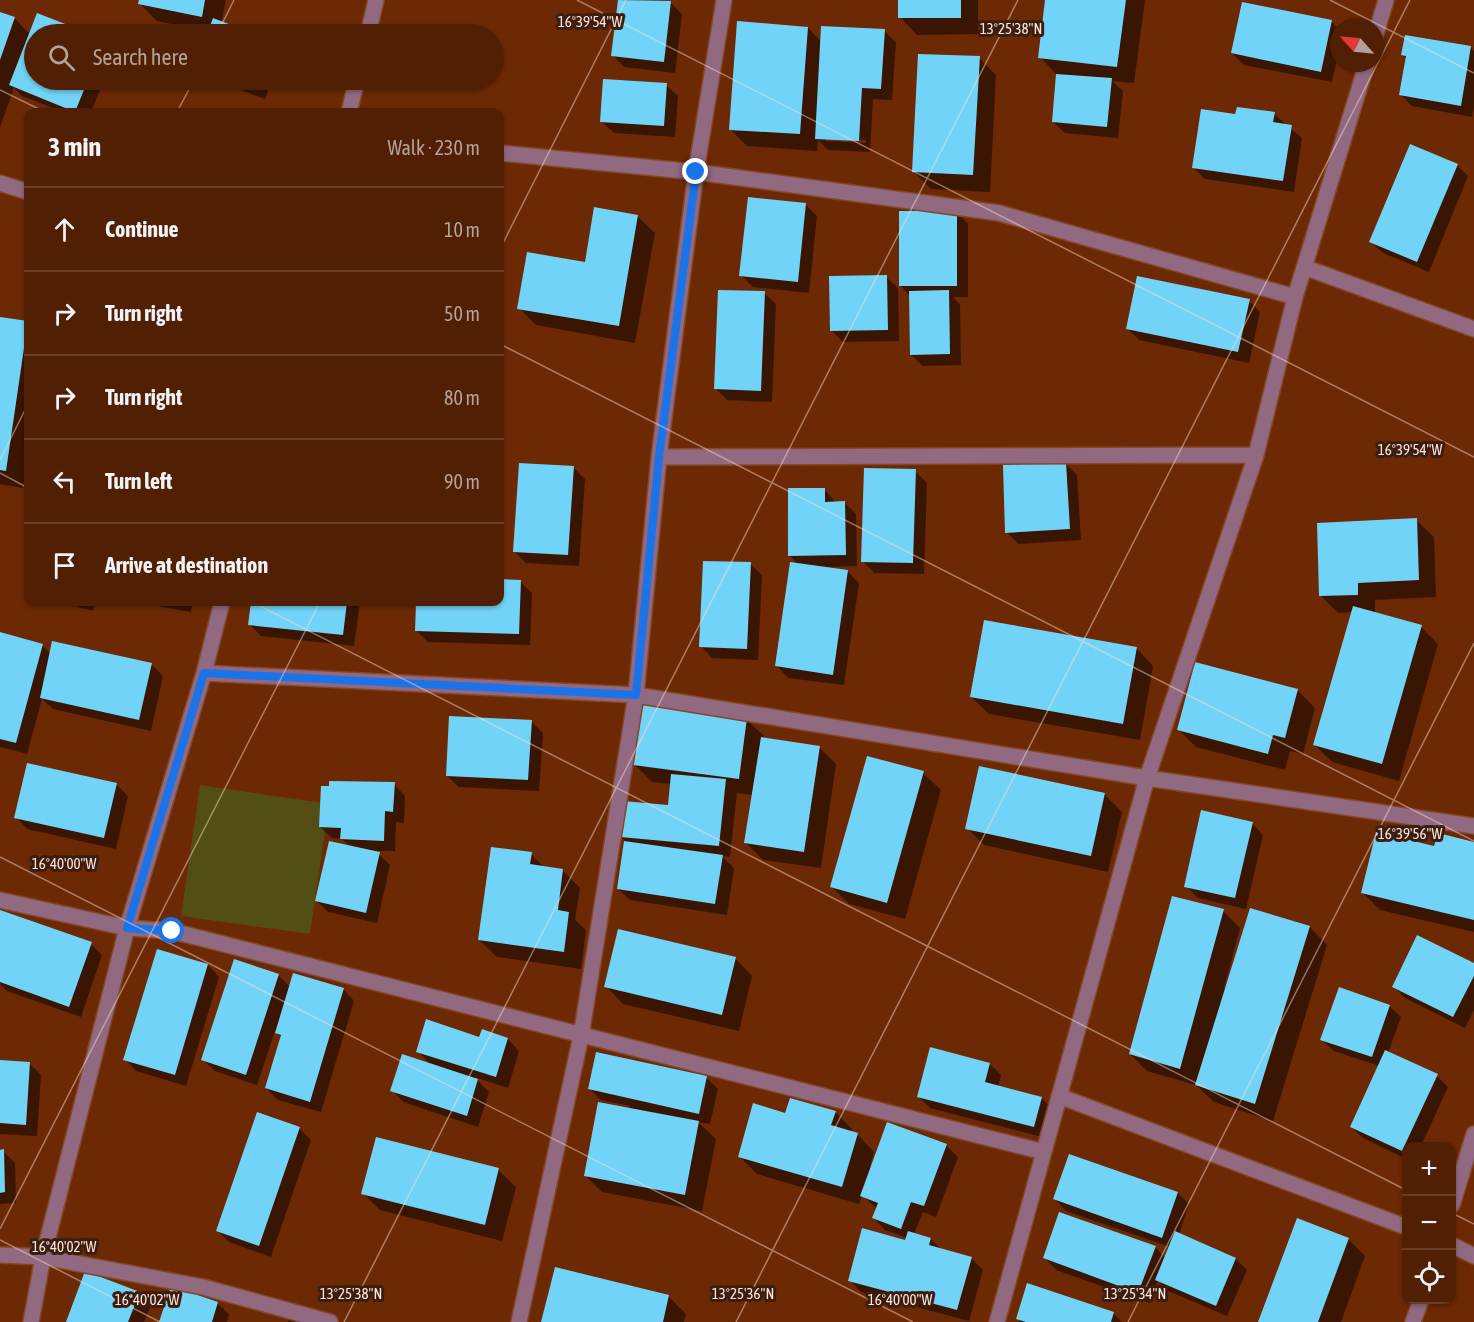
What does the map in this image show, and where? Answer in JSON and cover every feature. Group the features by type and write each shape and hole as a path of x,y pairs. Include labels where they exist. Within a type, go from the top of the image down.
{"street":[{"path":"370,24 376,0"},
{"path":"519,1322 581,1035 636,695 659,457 696,172 724,0"},
{"path":"1381,18 1386,0"},
{"path":"997,1322 1147,778 1256,454 1295,297 1364,72"},
{"path":"350,108 354,90"},
{"path":"504,153 696,172 999,213 1295,297"},
{"path":"0,183 24,191"},
{"path":"1304,267 1474,329"},
{"path":"659,457 1256,454"},
{"path":"31,1322 43,1257 127,928 204,673 221,606"},
{"path":"204,673 636,695 1147,778 1474,826"},
{"path":"0,900 127,928 172,931 1044,1152"},
{"path":"1059,1096 1402,1225"},
{"path":"1455,1196 1474,1134"},
{"path":"1456,1247 1474,1256"},
{"path":"0,1255 43,1257 203,1287 330,1322"},
{"path":"1413,1322 1418,1304"}],"shaded area":[{"path":"200,785 329,804 310,934 181,916"}],"building":[{"path":"139,0 205,0 202,17 138,4"},
{"path":"618,0 671,1 664,62 611,56"},
{"path":"898,0 961,0 961,18 898,18"},
{"path":"1045,0 1126,0 1117,67 1038,58"},
{"path":"1242,2 1330,20 1321,72 1231,53"},
{"path":"0,12 15,17 0,60"},
{"path":"37,13 65,24 33,24"},
{"path":"213,18 229,24 211,24"},
{"path":"737,21 808,27 800,134 729,130"},
{"path":"821,26 885,29 881,89 862,88 859,141 815,139"},
{"path":"1405,35 1471,46 1461,106 1399,95 1406,56 1401,55"},
{"path":"24,46 24,90 84,90 77,108 65,108 9,85"},
{"path":"918,54 980,56 973,175 912,172"},
{"path":"1056,74 1112,78 1107,127 1052,122"},
{"path":"603,79 667,83 664,126 600,122"},
{"path":"1237,107 1275,112 1273,122 1292,125 1283,181 1192,168 1201,109 1235,114"},
{"path":"1410,144 1458,164 1417,262 1369,242"},
{"path":"748,197 806,203 798,282 739,276"},
{"path":"594,207 638,215 619,326 517,309 527,252 585,262"},
{"path":"899,211 957,211 957,286 899,286"},
{"path":"887,275 888,330 830,331 829,276"},
{"path":"1137,276 1250,299 1238,352 1126,329"},
{"path":"718,290 765,291 761,391 714,389"},
{"path":"949,290 950,354 910,355 909,291"},
{"path":"0,317 24,320 24,348 6,471 0,470"},
{"path":"1066,462 1070,529 1005,533 1003,465"},
{"path":"519,463 574,466 568,555 513,552"},
{"path":"864,468 916,469 913,563 861,562"},
{"path":"788,488 825,488 825,502 845,501 846,555 788,556"},
{"path":"1417,518 1419,580 1358,583 1358,595 1319,596 1317,523"},
{"path":"703,561 751,562 747,649 699,647"},
{"path":"790,562 848,570 833,675 775,666"},
{"path":"504,579 521,580 519,634 415,631 416,606 504,606"},
{"path":"250,606 347,606 343,635 248,625"},
{"path":"1353,606 1422,625 1382,764 1313,745"},
{"path":"984,620 1137,647 1123,724 970,697"},
{"path":"0,632 43,644 16,743 0,739"},
{"path":"52,641 152,663 139,720 40,698"},
{"path":"1195,662 1298,689 1285,738 1273,735 1268,754 1177,730"},
{"path":"640,704 747,718 739,779 633,765"},
{"path":"449,716 532,720 528,780 446,776"},
{"path":"761,737 820,746 804,852 744,843"},
{"path":"867,756 924,771 887,903 830,887"},
{"path":"27,763 117,783 104,838 14,818"},
{"path":"979,766 1105,793 1091,856 965,829"},
{"path":"671,774 726,779 719,846 620,837 623,801 668,805"},
{"path":"329,781 395,782 393,812 385,811 384,841 340,839 341,828 319,827 321,786 329,786"},
{"path":"1201,810 1253,822 1235,898 1184,887"},
{"path":"1376,832 1434,846 1438,833 1474,842 1474,920 1361,893"},
{"path":"329,841 380,852 366,913 315,901"},
{"path":"624,841 723,855 715,904 617,889"},
{"path":"491,847 532,852 530,864 563,869 558,910 569,912 564,952 478,940"},
{"path":"1172,896 1224,909 1180,1069 1129,1054"},
{"path":"1250,908 1310,926 1255,1104 1195,1085"},
{"path":"0,910 92,942 69,1007 0,982"},
{"path":"618,929 736,957 722,1015 604,987"},
{"path":"1417,935 1474,963 1474,976 1453,1017 1392,987"},
{"path":"157,949 208,964 175,1075 123,1060"},
{"path":"234,959 279,974 246,1075 201,1060"},
{"path":"293,973 344,988 310,1102 265,1088 281,1035 275,1033"},
{"path":"1339,987 1390,1005 1372,1057 1320,1040"},
{"path":"426,1019 479,1037 482,1029 508,1038 496,1077 416,1052"},
{"path":"930,1047 990,1063 985,1082 1042,1097 1034,1127 917,1097"},
{"path":"1385,1050 1438,1074 1406,1142 1402,1142 1402,1151 1350,1127"},
{"path":"596,1052 707,1076 699,1114 588,1089"},
{"path":"402,1054 478,1079 467,1116 390,1091"},
{"path":"0,1060 30,1062 26,1125 0,1123"},
{"path":"790,1098 836,1111 831,1125 858,1133 842,1187 738,1157 753,1103 785,1113"},
{"path":"598,1102 699,1121 685,1195 584,1176"},
{"path":"257,1112 300,1127 259,1246 216,1231"},
{"path":"887,1122 947,1144 924,1206 911,1202 901,1229 872,1218 878,1203 860,1196"},
{"path":"376,1137 499,1168 485,1225 361,1194"},
{"path":"4,1149 5,1192 0,1193 0,1150"},
{"path":"1069,1154 1178,1192 1162,1238 1053,1199"},
{"path":"1059,1212 1156,1246 1138,1293 1043,1258"},
{"path":"1297,1218 1349,1238 1318,1322 1258,1322"},
{"path":"862,1228 905,1240 908,1231 931,1238 929,1245 972,1257 957,1310 848,1281"},
{"path":"1175,1231 1236,1258 1216,1306 1155,1280"},
{"path":"555,1267 669,1295 663,1322 541,1322"},
{"path":"85,1271 140,1292 128,1322 66,1322"},
{"path":"1027,1283 1114,1312 1111,1322 1026,1322 1016,1319"},
{"path":"171,1286 218,1302 212,1322 159,1322"}],"route":[{"path":"172,931 127,928 204,673 636,695 659,457 696,172"}]}
